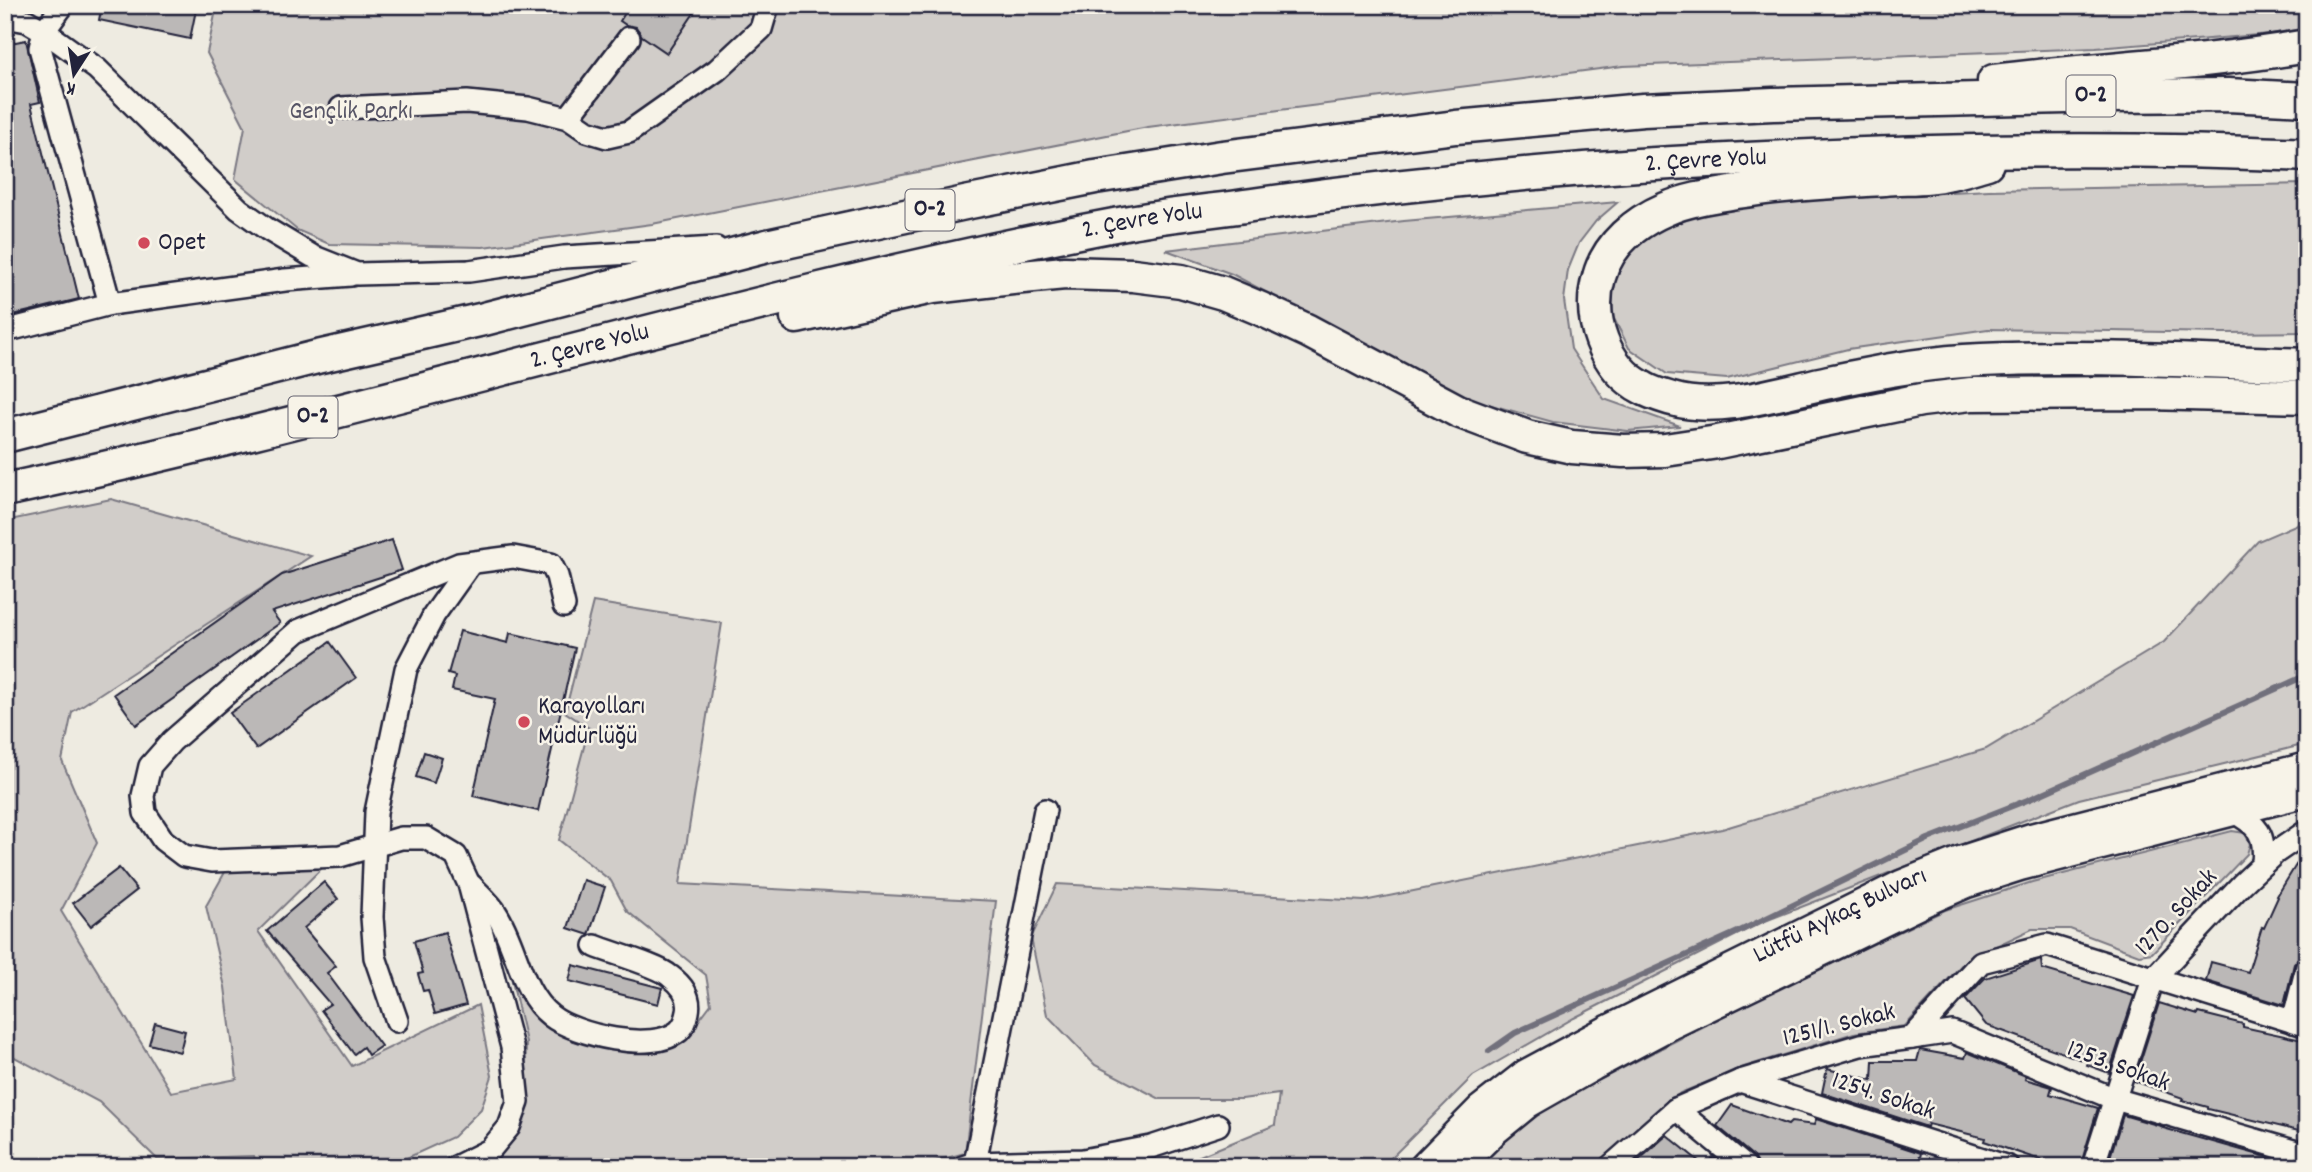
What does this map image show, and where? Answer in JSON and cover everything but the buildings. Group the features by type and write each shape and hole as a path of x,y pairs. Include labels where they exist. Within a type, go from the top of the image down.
{"highway":[{"path":"1875,102 2062,72 2262,54 2307,46"},
{"name":"2. Çevre Yolu","path":"5,436 317,357 484,319 767,246 1096,177 1336,141 1643,110 2136,96 2228,95 2307,99"},
{"path":"2031,150 1943,175 1812,182 1706,197 1667,209 1643,220 1623,235 1609,255 1599,275 1595,297 1599,332 1618,369 1642,388 1675,400 1713,404 1874,373 1960,361 2120,359 2307,365"},
{"name":"2. Çevre Yolu","path":"5,490 360,406 858,281 1132,222 1446,181 1619,167 1871,154 2031,150 2307,155"},
{"path":"620,340 664,342 731,332 933,287 1065,273 1133,275 1181,281 1223,293 1308,331 1458,411 1527,437 1572,447 1623,451 1665,450 1718,442 1920,400 1971,394 2134,393 2307,397"}],"main road":[{"name":"Lütfü Aykaç Bulvarı","path":"1424,1167 1480,1110 1526,1074 1605,1031 1901,885 1961,861 2031,838 2307,767"},
{"name":"Lütfü Aykaç Bulvarı","path":"1457,1167 1495,1129 1528,1103 1670,1025 1893,916 1968,883 2020,866 2307,792"}],"street":[{"path":"64,5 44,31 40,48 110,304"},
{"path":"341,108 467,102 527,108 568,118 587,131 607,137 629,132 717,70 761,29 768,5"},
{"path":"5,17 27,21 97,69 239,209 312,256 357,274"},
{"path":"568,118 629,38"},
{"path":"5,331 110,304 271,282 357,274 469,271 564,257 767,246"},
{"path":"456,1167 490,1150 509,1127 518,1102 512,1047 469,884 456,856 426,838 401,838 340,856 212,861 184,856 163,840 145,813 143,796 150,766 172,741 298,631 459,564 513,557 551,564 557,576 564,606"},
{"path":"397,1021 375,957 372,918 376,812 406,669 434,615 471,563"},
{"path":"1045,810 969,1165 1083,1160 1151,1147 1218,1125"},
{"path":"2232,811 2251,821 2258,829 2263,842 2263,864"},
{"name":"1270. Sokak","path":"2093,1167 2153,979 2263,864 2307,831"},
{"path":"469,884 496,913 538,1003 552,1017 568,1026 620,1040 642,1042 678,1031 686,1019 690,1003 683,988 668,974 595,946"},
{"name":"1251/1. Sokak","path":"1610,1167 1676,1109 1740,1081 1860,1045 1912,1038 1981,962 2047,945 2300,1024"},
{"path":"2300,1024 2307,967"},
{"name":"1253. Sokak","path":"1912,1038 1952,1032 2115,1099 2307,1156"},
{"name":"1254. Sokak","path":"1740,1081 2008,1167"},
{"path":"1676,1109 1746,1167"}],"green space":[{"name":"Gençlik Parkı","path":"217,5 2302,5 2307,9 2307,28 2271,34 2096,48 1623,66 1148,127 652,224 483,247 329,244 297,230 235,179 245,127 207,53"},
{"path":"2307,184 2307,332 1988,329 1848,349 1727,379 1667,374 1629,348 1612,315 1614,269 1647,234 1726,204 1989,190"},
{"path":"1618,202 1596,221 1579,243 1568,270 1564,300 1571,349 1604,399 1680,426 1628,431 1553,422 1462,397 1232,274 1166,250 1404,221"},
{"path":"111,499 311,556 72,712 62,761 97,843 61,911 171,1092 237,1079 225,987 206,906 229,865 328,862 258,931 352,1066 478,1005 492,1076 481,1109 453,1137 387,1167 257,1167 254,1156 157,1159 99,1102 5,1052 5,521"},
{"path":"2307,520 2307,744 2079,799 1760,923 1574,1018 1473,1076 1382,1167 1173,1167 1275,1125 1279,1094 1242,1099 1160,1099 1095,1065 1047,1015 1031,938 1057,884 1364,901 1722,829 1986,749 2164,642 2258,541"},
{"path":"593,602 722,623 680,884 996,901 965,1153 914,1167 476,1167 525,1082 526,1042 512,981 540,1015 594,1043 693,1028 711,1004 706,975 627,911 611,881 559,840 589,728 565,712"},
{"path":"2232,831 2245,833 2250,844 2247,854 2152,953 2139,955 2070,929 2032,929 1966,960 1905,1026 1854,1033 1744,1067 1680,1093 1598,1167 1480,1167 1512,1134 1545,1110 1580,1090 1751,1002 1945,910 2032,882"}],"waterway":[{"path":"1489,1051 1515,1033 1740,931 1928,839 2030,799 2307,675"}],"place":[{"name":"Opet","path":"144,243"},
{"name":"Karayolları Müdürlüğü","path":"524,722"}]}
